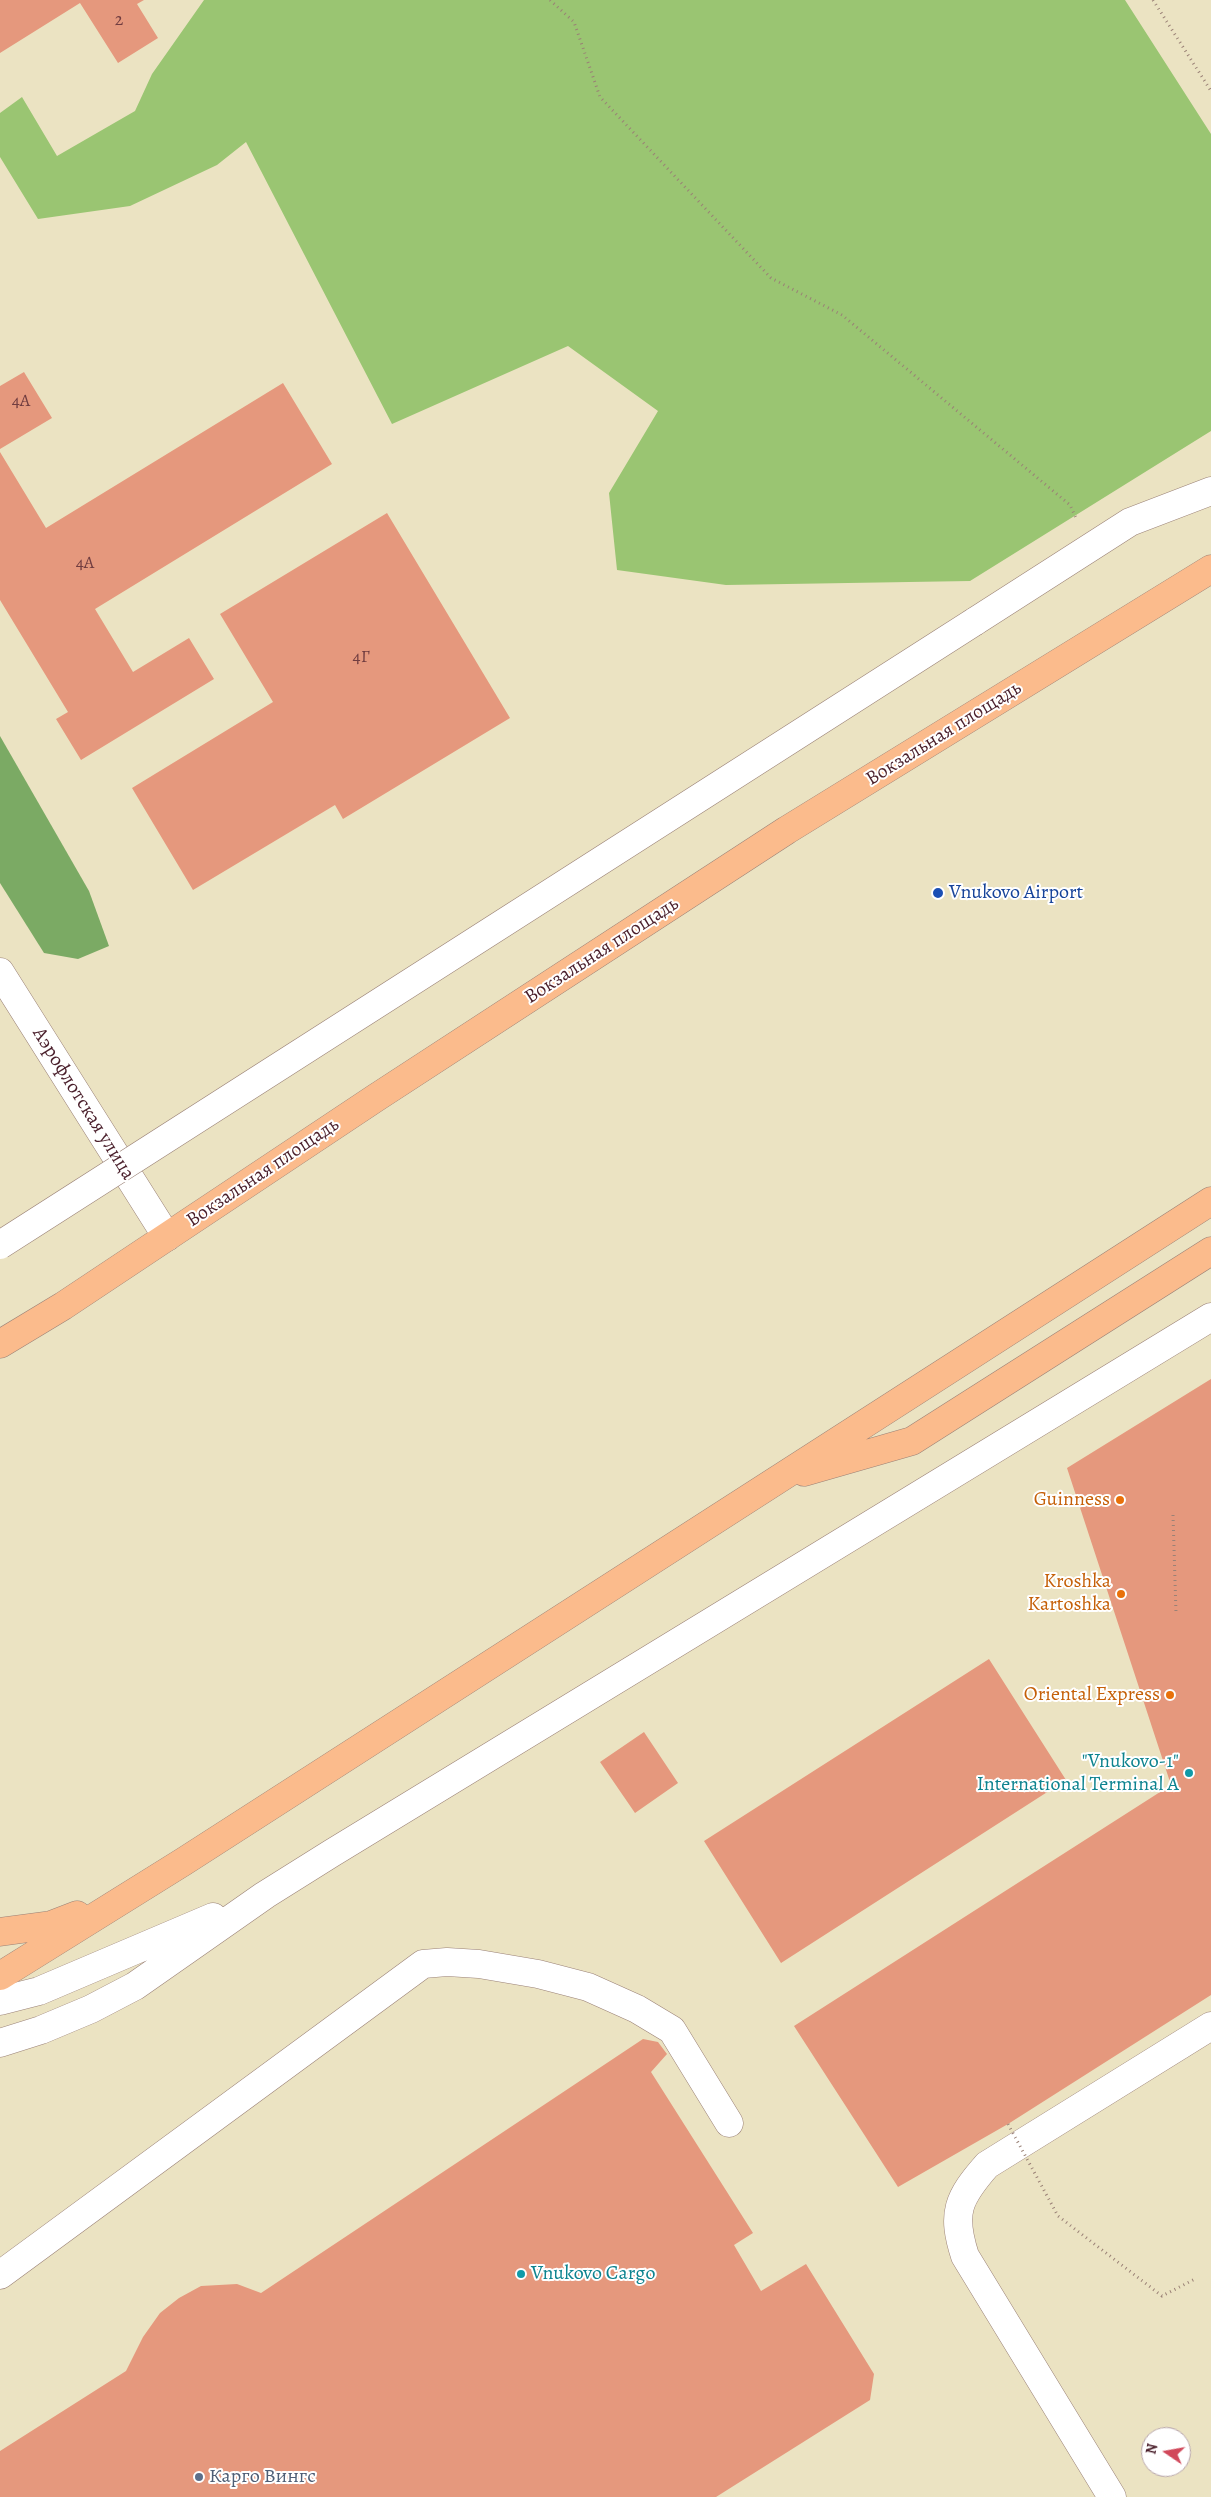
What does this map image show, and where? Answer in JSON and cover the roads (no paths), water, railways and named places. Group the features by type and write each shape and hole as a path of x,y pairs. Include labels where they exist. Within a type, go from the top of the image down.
{"main road":[{"name":"Вокзальная площадь","path":"0,1344 63,1306 377,1096 779,835 1211,569"},
{"path":"0,1976 174,1867 1211,1201"},
{"path":"776,1480 912,1441 1211,1251"},
{"path":"0,1932 32,1929 66,1920 174,1867"}],"street":[{"path":"0,1245 1130,522 1211,491"},
{"name":"Аэрофлотская улица","path":"0,972 167,1236"},
{"path":"0,2043 41,2030 91,2009 135,1986 265,1895 1211,1317"},
{"path":"0,2001 39,1991 265,1895"},
{"path":"0,2275 423,1964 447,1962 480,1964 538,1974 588,1987 637,2009 672,2030 729,2123"},
{"path":"1112,2497 965,2256 957,2231 959,2206 971,2183 987,2165 1211,2026"}],"place":[{"name":"Vnukovo Airport","path":"938,893"},
{"name":"Guinness","path":"1120,1500"},
{"name":"Kroshka Kartoshka","path":"1121,1594"},
{"name":"Oriental Express","path":"1170,1695"},
{"name":"\"Vnukovo-1\" International Terminal A","path":"1189,1773"},
{"name":"Vnukovo Cargo","path":"521,2274"},
{"name":"Карго Вингс","path":"199,2477"}]}
